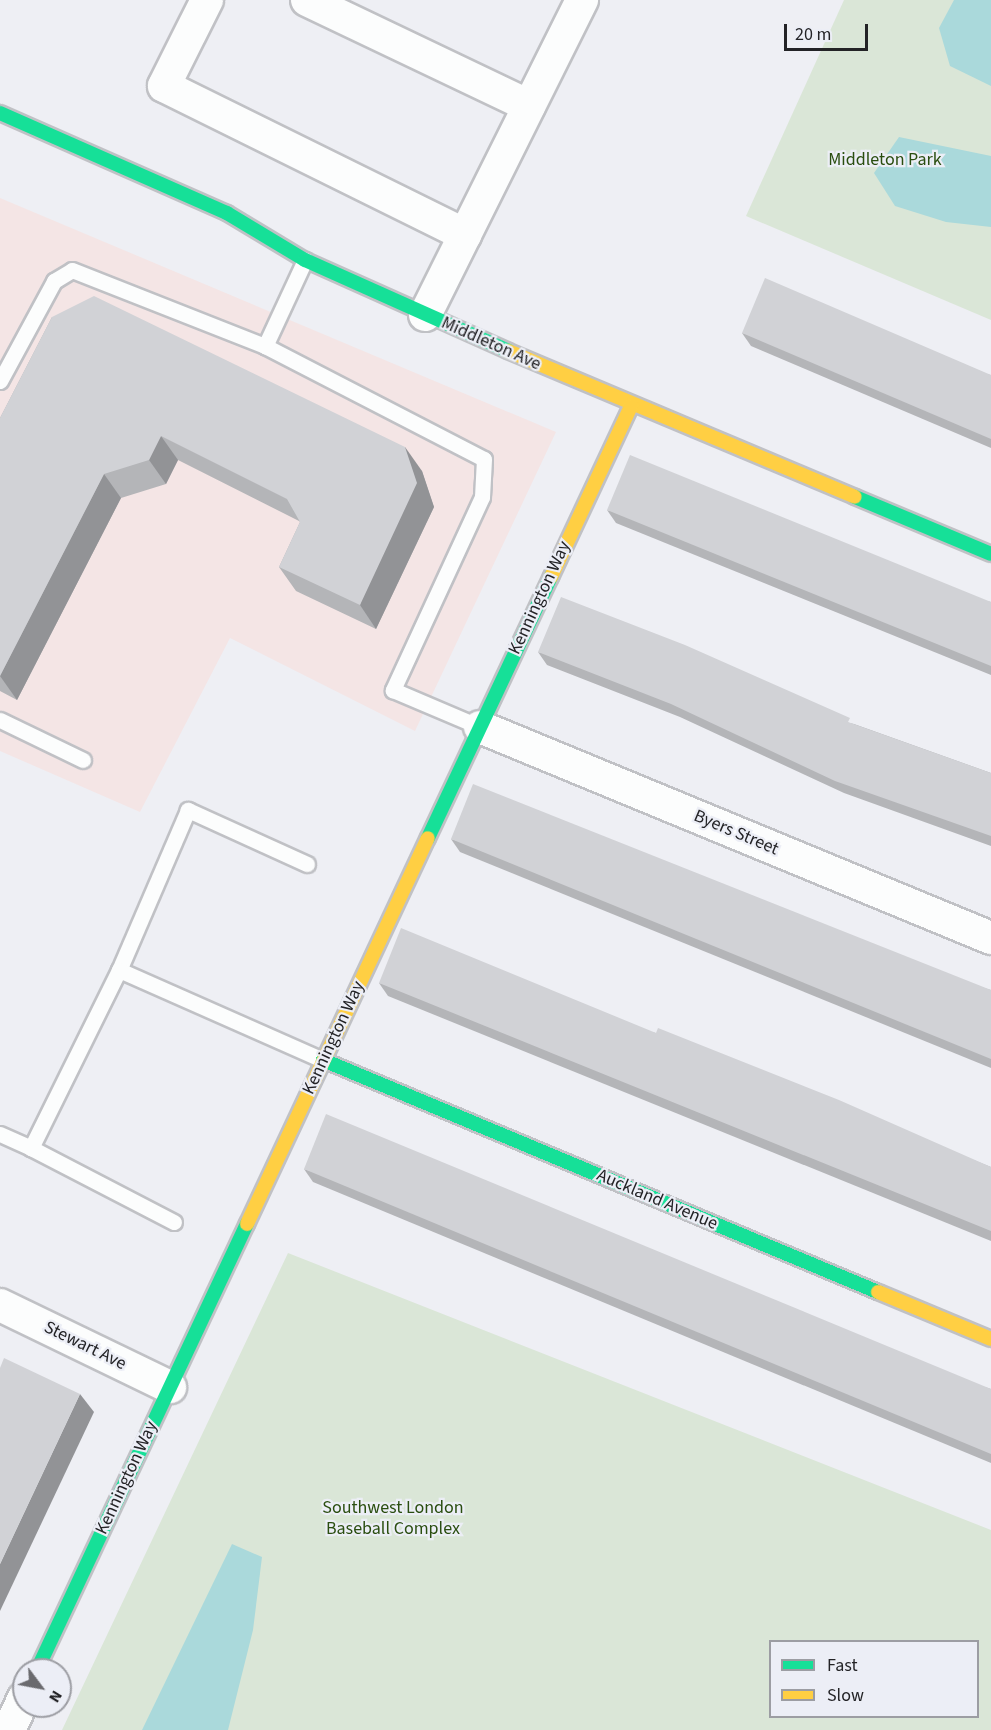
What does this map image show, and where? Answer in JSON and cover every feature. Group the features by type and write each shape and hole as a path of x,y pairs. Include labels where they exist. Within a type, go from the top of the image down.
{"street":[{"path":"207,0 164,86 465,235"},
{"path":"307,0 529,106"},
{"path":"425,315 582,0"},
{"name":"Middleton Ave","path":"0,113 227,213 305,260 425,315 631,406 991,554"},
{"name":"Kennington Way","path":"43,1658 631,406"},
{"name":"Byers Street","path":"480,727 991,938"},
{"name":"Auckland Avenue","path":"323,1060 991,1339"},
{"name":"Stewart Ave","path":"0,1305 170,1387"}],"lane":[{"path":"265,346 305,260"},
{"path":"0,381 54,281 72,270 265,346 484,459 482,497 393,690 480,727"},
{"path":"0,720 83,760"},
{"path":"30,1148 119,970 188,810 307,864"},
{"path":"119,970 323,1060"},
{"path":"0,1134 174,1222"}],"shaded area":[{"path":"0,198 556,432 415,731 230,638 140,812 0,751"}],"green space":[{"name":"Middleton Park","path":"844,0 991,0 991,320 746,216"},
{"name":"Southwest London Baseball Complex","path":"288,1253 991,1530 991,1730 62,1730 68,1718 72,1718 72,1709"}],"water":[{"path":"954,0 991,0 991,86 950,66 939,28"},
{"path":"899,137 991,156 991,227 946,222 895,206 874,173"},
{"path":"232,1544 262,1557 253,1630 228,1730 142,1730"}],"building":[{"path":"765,278 991,375 991,439 742,333"},
{"path":"94,296 405,447 417,483 360,605 279,567 300,522 287,499 161,436 149,460 104,474 0,676 0,418 52,317"},
{"path":"630,455 991,602 991,666 607,510"},
{"path":"561,597 685,645 850,718 848,722 991,773 991,836 835,781 671,704 538,652"},
{"path":"473,784 991,990 991,1059 451,839"},
{"path":"401,928 656,1033 658,1028 839,1100 991,1167 991,1231 379,983"},
{"path":"326,1114 991,1389 991,1454 304,1169"},
{"path":"4,1358 80,1394 0,1564 0,1368"}],"traffic: fast":[{"path":"0,113 227,213 305,260 508,351"},
{"path":"855,497 991,554"},
{"path":"428,838 551,577"},
{"path":"323,1060 878,1292"},
{"path":"43,1658 247,1224"}],"traffic: slow":[{"path":"508,351 855,497"},
{"path":"551,577 631,406"},
{"path":"247,1224 428,838"},
{"path":"878,1292 991,1339"}]}
